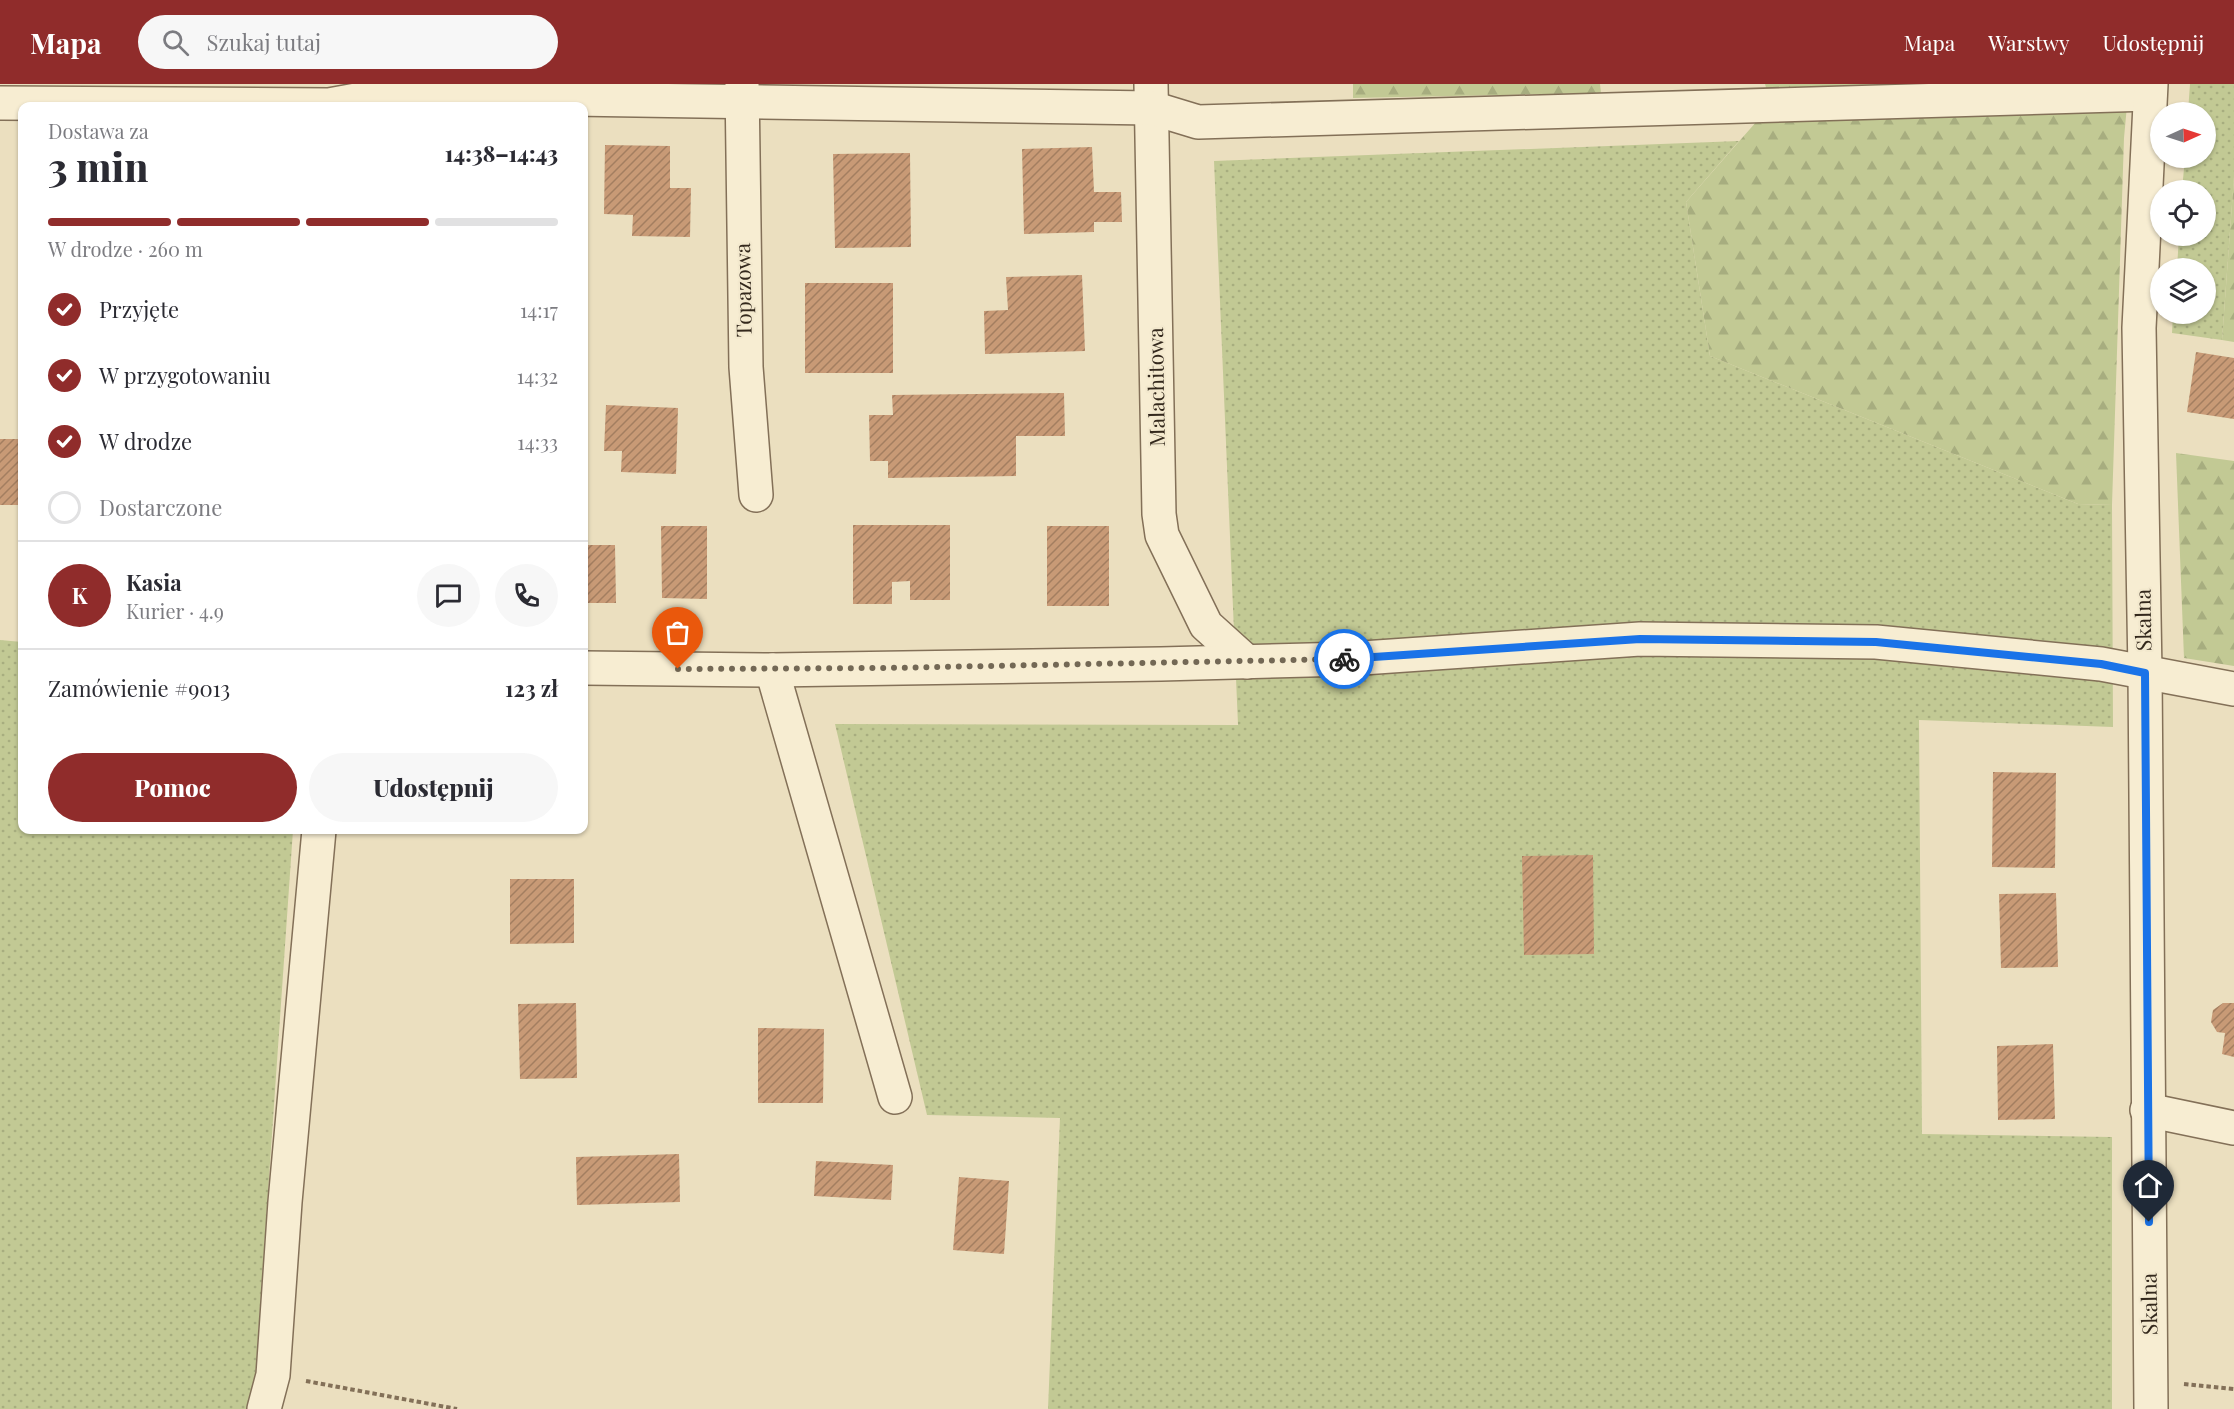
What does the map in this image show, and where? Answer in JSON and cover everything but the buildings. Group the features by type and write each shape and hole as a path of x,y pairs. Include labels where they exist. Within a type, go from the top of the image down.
{"street":[{"path":"339,102 356,97 378,96 741,93 1152,96 1198,122 2150,89"},
{"name":"Skalna","path":"2150,89 2139,328 2145,673 2151,1395"},
{"name":"Topazowa","path":"741,93 746,367 756,495"},
{"name":"Malachitowa","path":"1152,96 1159,514 1162,535 1206,625 1247,662"},
{"path":"0,103 18,103"},
{"path":"588,668 772,670 1247,662 1348,659 1640,639 1876,642 2101,664 2234,689"},
{"path":"772,670 895,1097"},
{"path":"264,1409 273,1375 287,1178 319,834"},
{"path":"2147,1110 2234,1128"}],"path":[{"path":"273,1375 457,1409"},
{"path":"2151,1395 2234,1389"}],"green space":[{"path":"1353,84 1600,84 1601,93 1353,98"},
{"path":"1765,84 2129,84 2124,138 2112,505 2078,504 1710,356 1686,202 1771,105"},
{"path":"2190,84 2234,84 2234,177 2222,340 2172,333 2172,324 2216,324 2216,258 2178,258 2178,246 2216,246 2216,180 2183,180 2184,168 2216,168 2216,102 2189,102"},
{"path":"1739,141 1686,202 1710,356 2078,504 2112,505 2113,727 1919,720 1922,1134 2112,1137 2112,1409 1048,1409 1060,1118 927,1115 835,724 1238,725 1214,161"},
{"path":"2234,177 2234,342 2222,340"},
{"path":"2176,453 2234,461 2234,666 2184,658"},
{"path":"0,640 18,642 18,834 293,834 253,1409 0,1409"}],"way so far":[{"path":"678,669 772,670 1344,659"}],"route":[{"path":"1344,659 1640,639 1876,642 2101,664 2145,673 2149,1222"}]}
